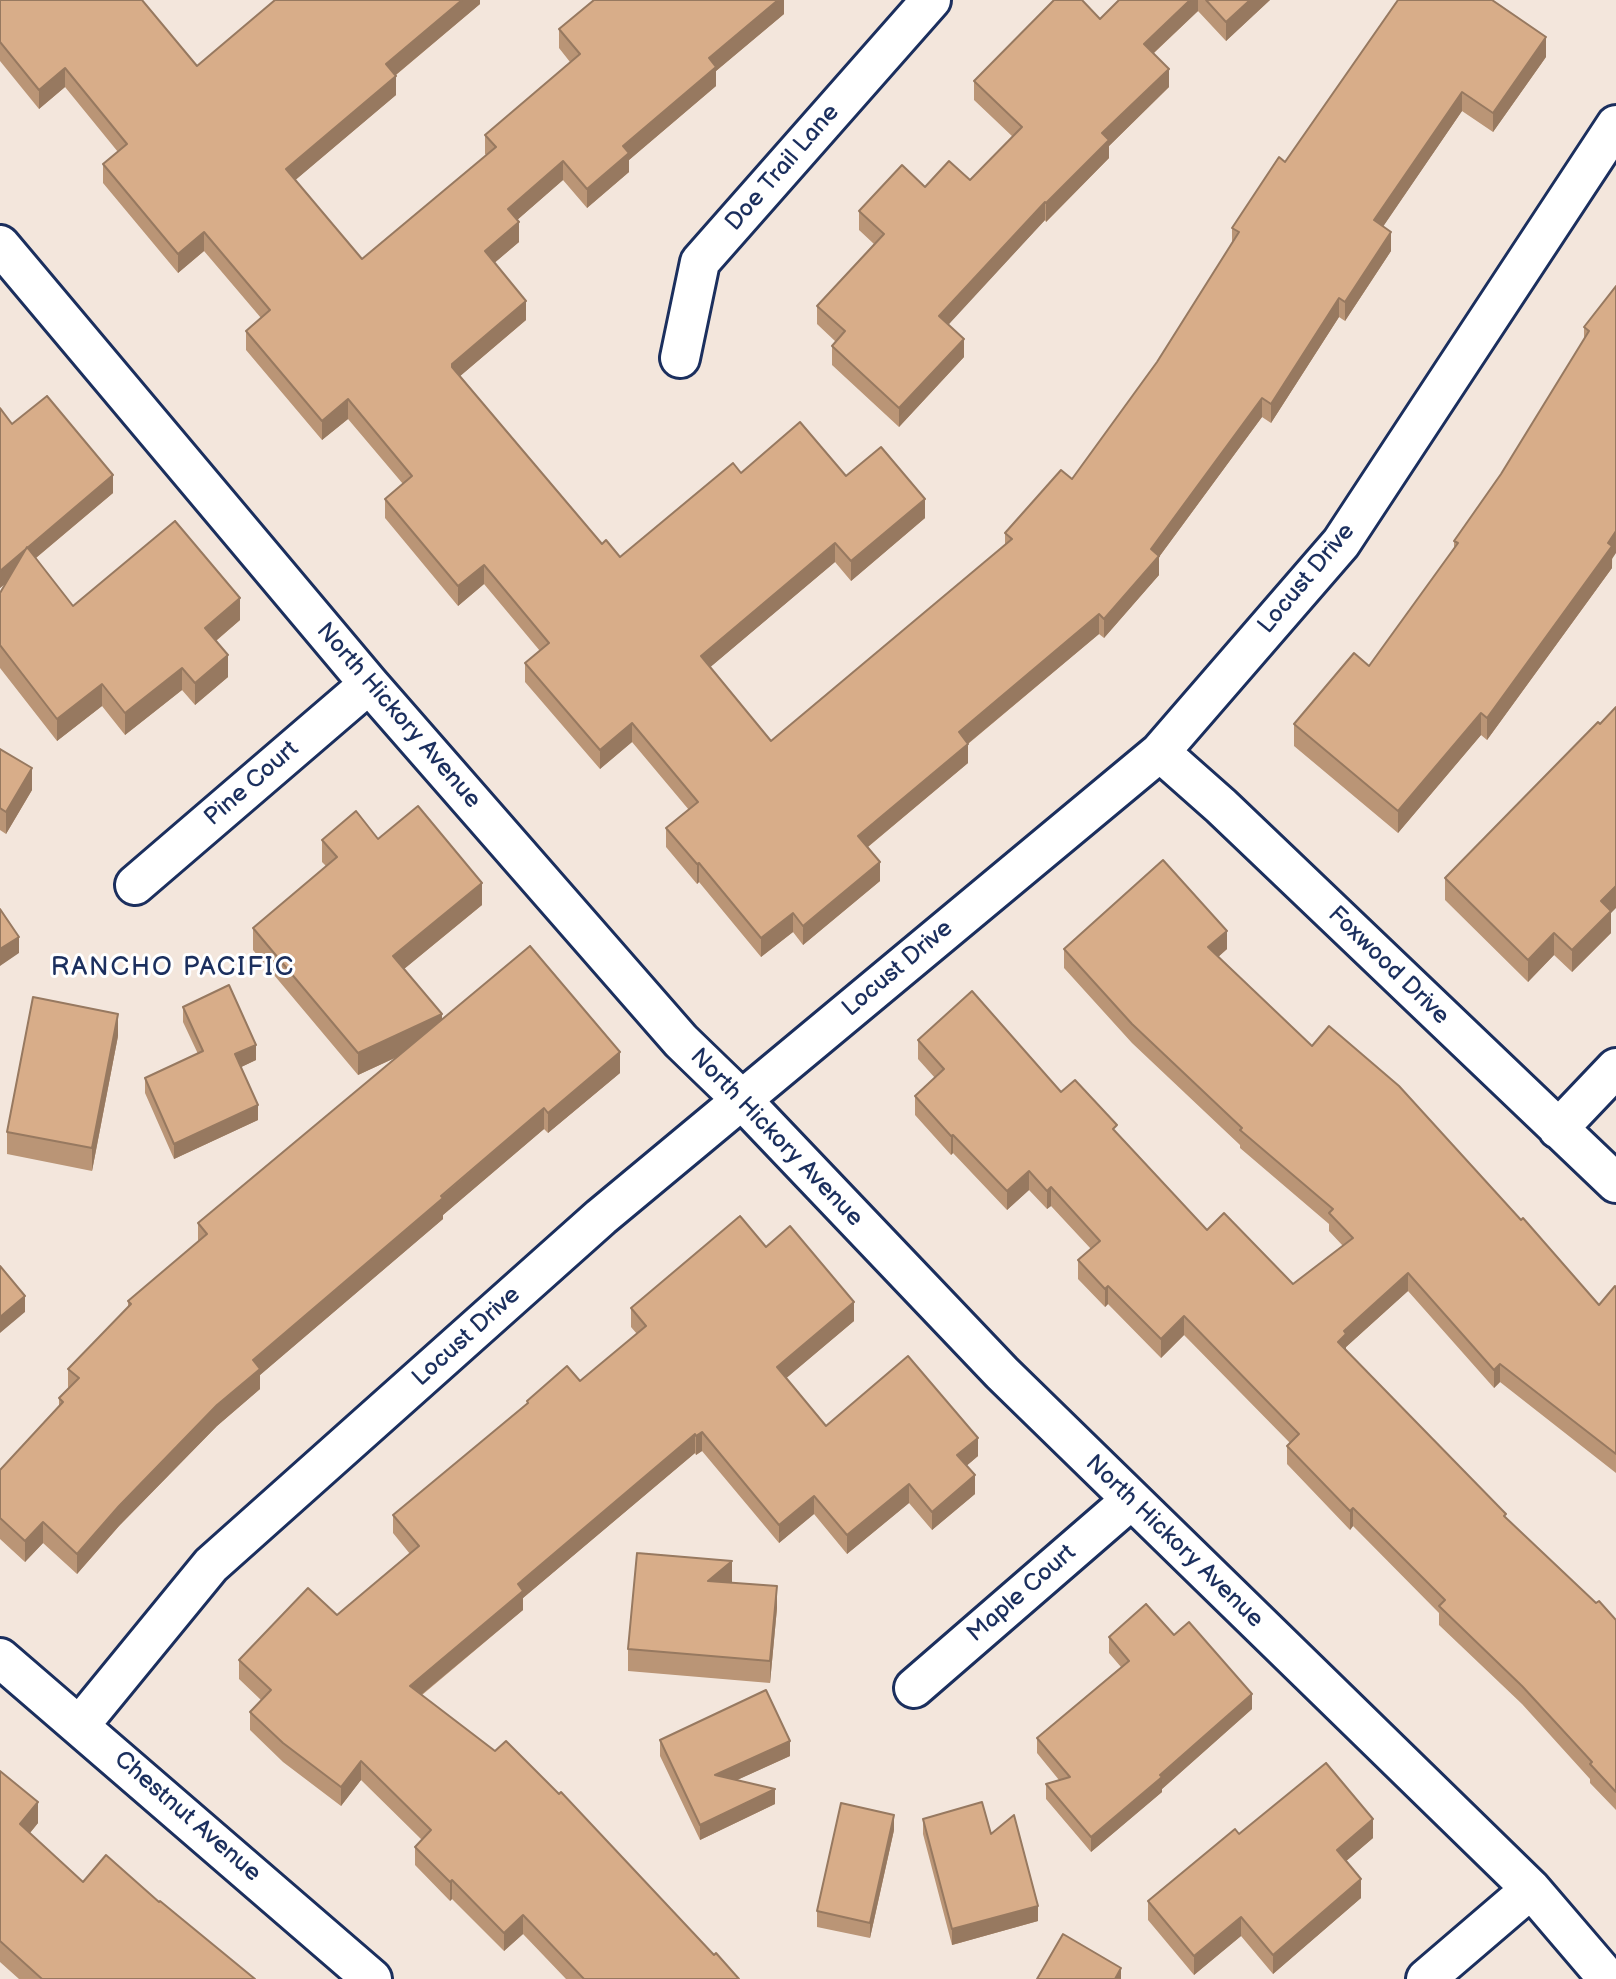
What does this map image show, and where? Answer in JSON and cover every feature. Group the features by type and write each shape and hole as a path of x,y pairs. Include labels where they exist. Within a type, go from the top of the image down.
{"street":[{"name":"Doe Trail Lane","path":"680,358 700,262 931,0"},
{"name":"Locust Drive","path":"80,1725 211,1565 601,1217 1160,752 1341,543 1616,125"},
{"name":"North Hickory Avenue","path":"5,261 681,1041 742,1100 1002,1373 1531,1889 1608,1979"},
{"name":"Pine Court","path":"135,885 369,684"},
{"name":"Foxwood Drive","path":"1160,752 1222,806 1616,1183"},
{"path":"1558,1129 1616,1068"},
{"name":"Maple Court","path":"914,1688 1130,1500"},
{"name":"Chestnut Avenue","path":"0,1658 372,1979"},
{"path":"1426,1979 1531,1889"}],"building":[{"path":"0,0 142,0 197,66 275,0 462,0 386,64 396,76 286,169 362,259 496,147 485,135 580,54 559,29 594,0 778,0 709,58 716,67 623,146 629,153 587,189 563,161 508,209 519,222 485,251 526,301 452,364 602,544 606,540 620,557 733,463 741,473 800,422 846,476 881,447 925,499 851,561 835,543 701,656 771,741 1012,539 1005,533 1061,470 1072,479 1157,362 1239,232 1232,228 1279,157 1285,162 1398,0 1492,0 1546,37 1493,113 1462,92 1374,220 1391,232 1345,302 1339,298 1271,404 1262,398 1151,549 1159,556 1104,619 1099,614 959,732 968,744 858,836 880,862 803,926 793,913 761,938 666,828 698,802 632,723 600,750 525,663 549,643 484,565 458,586 385,499 412,476 348,399 322,421 246,331 270,310 204,232 178,254 103,164 127,144 65,68 39,90 0,42"},
{"path":"1054,0 1082,0 1100,19 1119,0 1190,0 1144,44 1169,69 1102,133 1109,140 1045,202 939,316 964,339 899,408 832,346 845,331 817,306 884,234 859,211 902,165 925,187 949,161 970,180 1022,127 974,81"},
{"path":"1206,0 1250,0 1226,22"},
{"path":"1616,286 1616,531 1608,543 1612,546 1487,718 1481,713 1398,811 1294,724 1354,653 1369,666 1458,543 1454,541 1501,474 1589,331 1584,327"},
{"path":"47,396 113,475 0,571 0,408 12,424"},
{"path":"175,521 240,598 205,628 228,655 195,683 182,668 125,713 102,684 57,719 0,645 0,593 27,547 73,606"},
{"path":"1616,707 1616,886 1601,901 1611,911 1572,950 1554,933 1528,960 1445,878 1598,722 1600,724"},
{"path":"0,749 32,768 6,812 0,808"},
{"path":"418,806 482,883 393,956 442,1014 358,1053 253,928 337,857 322,840 356,811 378,839"},
{"path":"1163,860 1227,931 1208,947 1312,1046 1329,1026 1399,1086 1521,1220 1523,1218 1599,1305 1616,1287 1616,1454 1500,1364 1494,1370 1408,1273 1344,1331 1346,1334 1338,1342 1506,1514 1504,1516 1596,1603 1599,1601 1616,1620 1616,1792 1522,1686 1439,1606 1445,1600 1353,1508 1350,1511 1287,1446 1299,1434 1184,1316 1161,1339 1108,1286 1105,1289 1078,1260 1100,1241 1051,1187 1047,1191 1029,1171 1007,1191 915,1096 944,1069 918,1040 972,991 1061,1092 1075,1080 1117,1125 1113,1129 1207,1230 1224,1213 1293,1284 1353,1238 1329,1213 1333,1209 1240,1130 1242,1128 1132,1024 1064,949"},
{"path":"0,909 19,937 0,949"},
{"path":"530,946 620,1052 548,1113 544,1108 253,1360 260,1369 217,1405 119,1506 77,1554 43,1522 25,1541 0,1518 0,1470 63,1402 59,1398 79,1378 68,1369 131,1304 128,1301 207,1234 198,1223"},
{"path":"229,985 256,1045 235,1054 258,1105 174,1144 145,1078 203,1051 183,1007"},
{"path":"33,997 118,1014 92,1148 7,1132"},
{"path":"740,1216 766,1247 790,1226 854,1302 777,1367 826,1426 908,1356 978,1438 957,1455 975,1475 932,1512 909,1484 847,1535 814,1496 779,1525 702,1432 696,1436 695,1434 518,1584 523,1591 410,1686 495,1751 506,1741 559,1794 561,1792 739,1979 584,1979 523,1915 504,1933 452,1880 450,1882 415,1847 431,1830 361,1761 341,1787 283,1743 250,1712 271,1690 239,1660 308,1588 337,1615 419,1546 393,1515 528,1403 527,1401 567,1366 580,1381 646,1326 631,1308"},
{"path":"0,1266 25,1296 0,1317"},
{"path":"637,1553 732,1561 708,1581 777,1586 770,1661 628,1649"},
{"path":"1146,1604 1174,1635 1189,1622 1252,1694 1160,1775 1162,1777 1091,1837 1046,1784 1070,1777 1037,1738 1129,1661 1109,1637"},
{"path":"766,1690 790,1741 715,1775 775,1789 700,1825 660,1740"},
{"path":"1326,1763 1373,1819 1337,1850 1361,1879 1273,1955 1241,1917 1194,1956 1148,1901 1235,1829 1239,1834"},
{"path":"0,1771 38,1802 20,1824 83,1882 106,1855 159,1902 255,1979 42,1979 0,1941"},
{"path":"982,1802 991,1834 1014,1815 1038,1906 952,1929 923,1819"},
{"path":"841,1803 894,1815 870,1923 817,1911"},
{"path":"1063,1934 1121,1968 1115,1979 1037,1979"}],"district":[{"name":"RANCHO PACIFIC","path":"173,968"}]}
